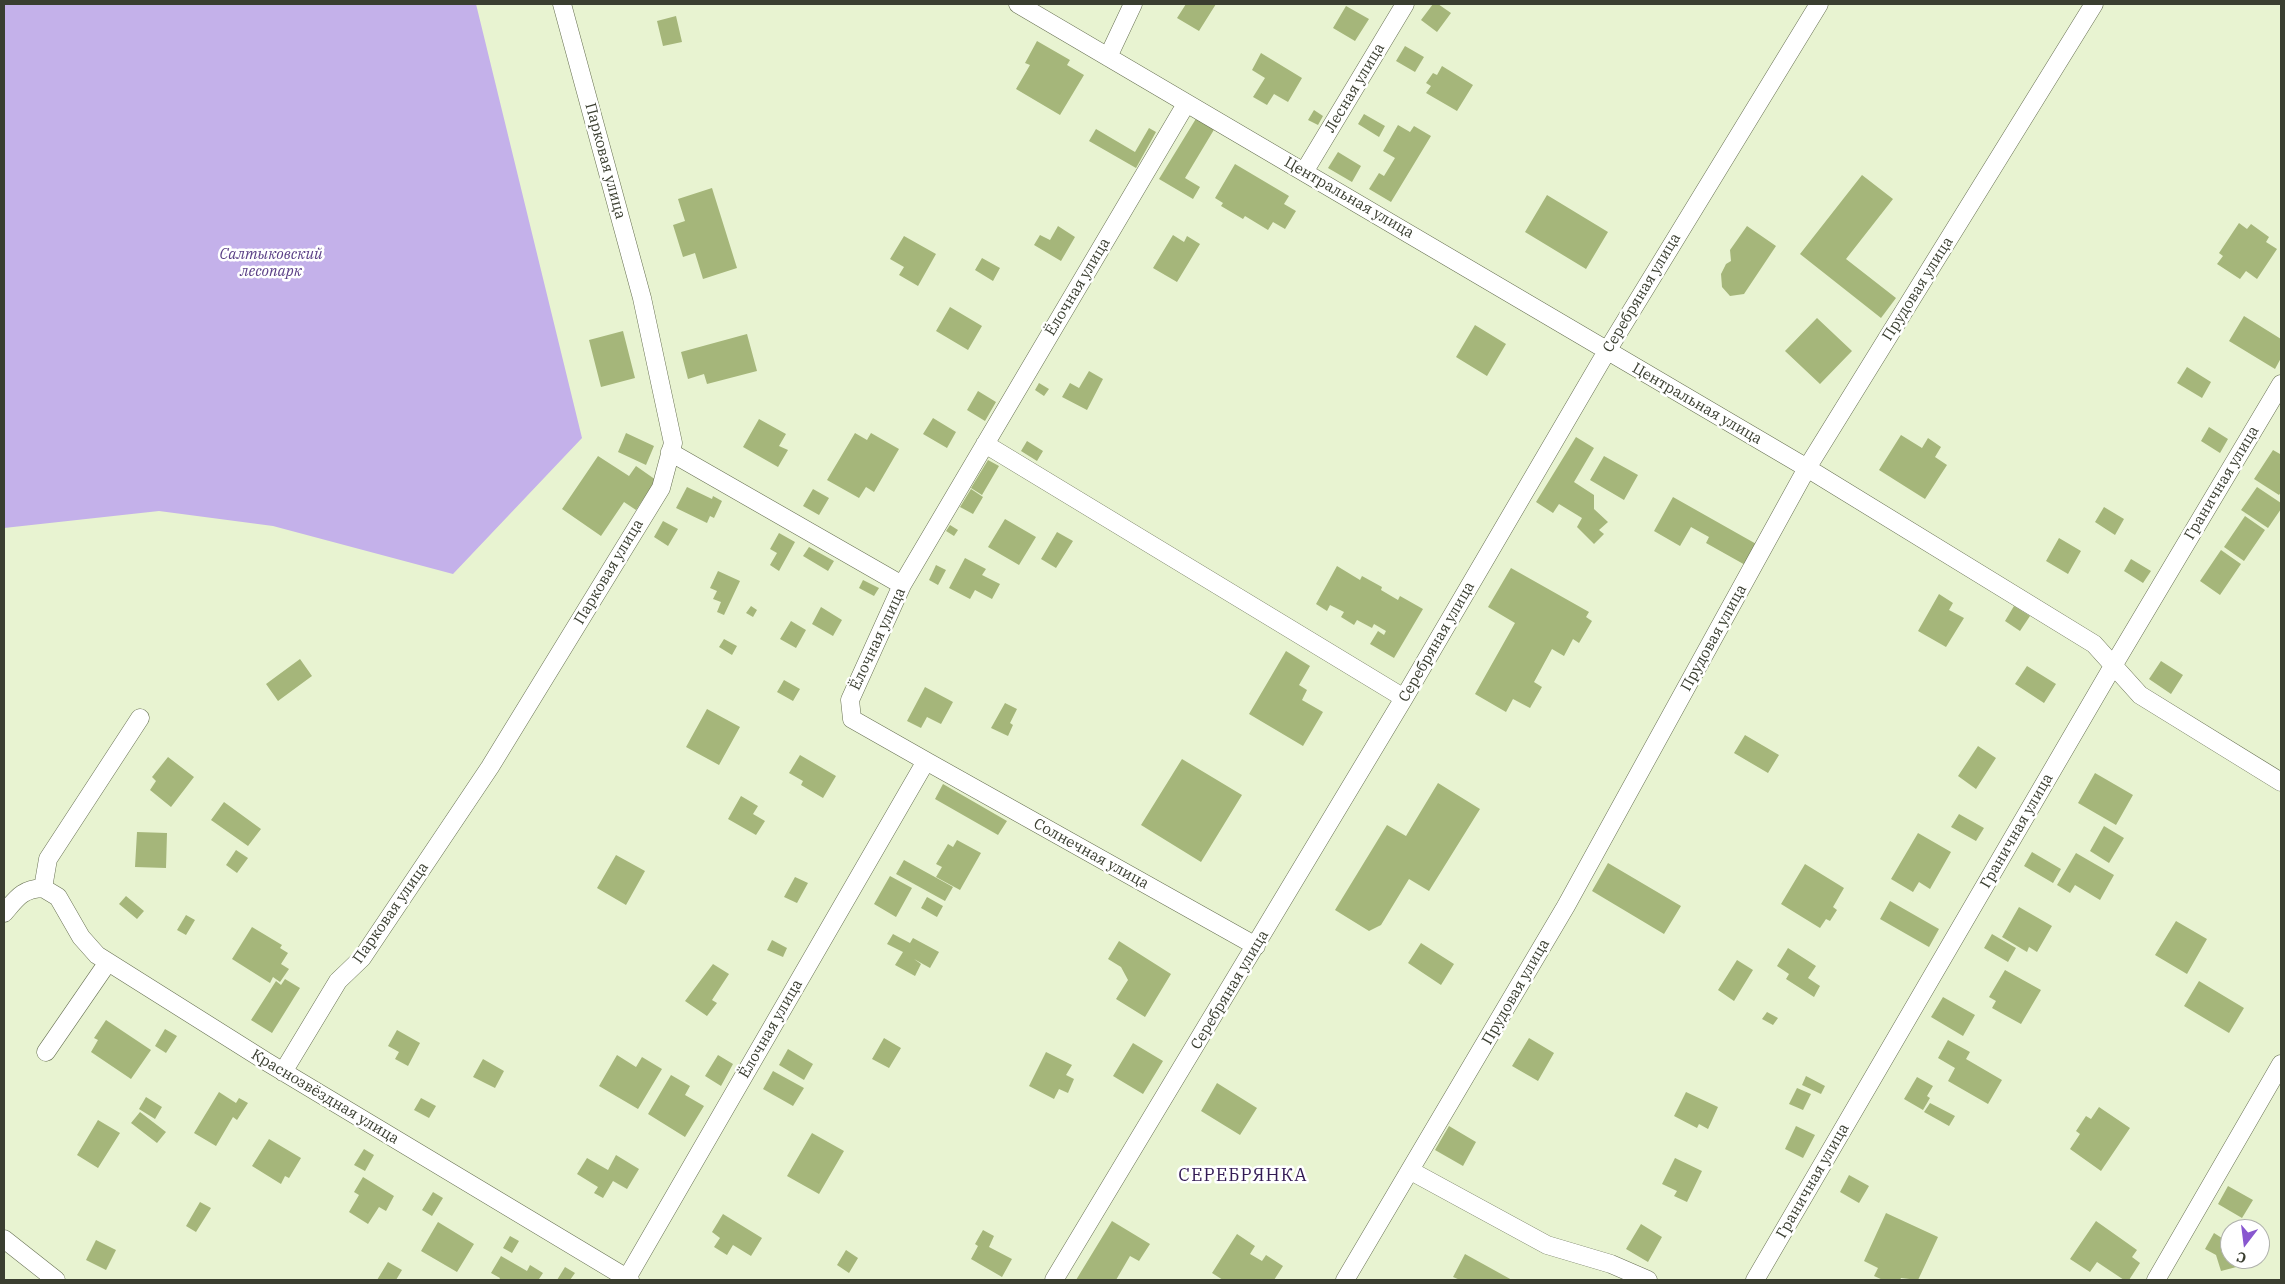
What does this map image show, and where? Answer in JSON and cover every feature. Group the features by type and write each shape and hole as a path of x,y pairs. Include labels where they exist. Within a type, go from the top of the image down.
{"street":[{"name":"Парковая улица","path":"283,1072 338,982 362,958 490,767 660,488 670,452 672,444 642,298 562,4"},
{"name":"Центральная улица","path":"1018,4 1808,468 2094,644 2140,695 2281,782"},
{"path":"1108,57 1133,4"},
{"name":"Лесная улица","path":"1304,172 1405,4"},
{"name":"Серебряная улица","path":"1054,1280 1404,698 1607,351 1819,4"},
{"name":"Прудовая улица","path":"1345,1280 1566,906 1808,468 2094,4"},
{"name":"Ёлочная улица","path":"628,1279 926,761 852,719 850,700 902,585 1186,104"},
{"name":"Граничная улица","path":"1755,1280 2113,666 2281,384"},
{"path":"985,444 1404,698"},
{"path":"670,452 902,585"},
{"path":"4,913 23,892 32,888 43,888 48,859 140,718"},
{"name":"Солнечная улица","path":"926,761 1256,946"},
{"name":"Краснозвёздная улица","path":"43,888 58,896 81,937 97,955 283,1072 628,1279"},
{"path":"46,1052 108,962"},
{"path":"2156,1280 2281,1064"},
{"path":"1411,1171 1547,1245 1612,1264 1648,1280"},
{"path":"4,1240 56,1280"}],"green space":[{"name":"Салтыковский лесопарк","path":"4,4 476,4 582,438 453,574 273,526 159,511 4,528"}],"building":[{"path":"1186,4 1216,4 1199,31 1177,18"},
{"path":"1433,4 1438,4 1451,13 1437,32 1421,20"},
{"path":"1346,6 1369,19 1355,41 1333,28"},
{"path":"676,16 682,42 663,46 657,21"},
{"path":"1037,41 1070,60 1067,65 1084,75 1060,115 1016,89 1030,65 1025,63"},
{"path":"1405,46 1424,57 1415,72 1396,61"},
{"path":"1261,53 1302,78 1288,102 1274,94 1267,105 1253,97 1265,78 1252,70"},
{"path":"1442,66 1473,85 1457,111 1426,93 1431,86 1426,83 1433,73 1437,75"},
{"path":"1314,110 1323,116 1318,125 1308,120"},
{"path":"1364,114 1385,126 1379,137 1358,124"},
{"path":"1197,117 1215,128 1185,178 1200,187 1193,199 1159,179"},
{"path":"1398,125 1410,132 1414,126 1431,136 1391,202 1369,189 1379,173 1384,176 1395,158 1383,151"},
{"path":"1149,128 1156,132 1136,168 1089,141 1096,129 1135,152"},
{"path":"1338,152 1361,166 1352,182 1328,168"},
{"path":"1235,164 1289,196 1284,204 1296,211 1285,229 1273,222 1268,230 1245,216 1243,219 1221,206 1223,203 1215,198"},
{"path":"1862,175 1893,199 1846,259 1896,298 1881,318 1800,254"},
{"path":"712,188 737,268 703,279 695,253 683,257 673,225 685,221 678,199"},
{"path":"1547,195 1608,232 1586,269 1525,232"},
{"path":"2239,223 2247,229 2251,224 2269,237 2266,242 2277,249 2257,279 2246,271 2240,279 2217,264 2223,256 2219,253"},
{"path":"1058,226 1075,237 1061,261 1034,245 1040,235 1050,240"},
{"path":"1747,226 1776,246 1744,294 1730,296 1722,287 1721,274 1726,264 1731,261 1730,250"},
{"path":"1173,235 1184,242 1187,236 1200,244 1177,282 1153,268"},
{"path":"904,236 936,254 918,286 899,275 904,267 890,259"},
{"path":"982,258 1000,268 993,281 975,270"},
{"path":"950,307 982,326 968,350 936,331"},
{"path":"2244,316 2281,339 2281,358 2275,369 2229,341"},
{"path":"1817,318 1852,351 1820,384 1785,351"},
{"path":"1475,325 1506,344 1487,376 1456,357"},
{"path":"623,331 635,378 601,387 589,340"},
{"path":"747,334 757,371 707,384 704,374 688,379 681,352"},
{"path":"2187,367 2211,382 2202,398 2177,383"},
{"path":"1089,371 1103,379 1087,410 1062,397 1070,383 1079,388"},
{"path":"1039,383 1049,389 1044,396 1035,390"},
{"path":"978,391 996,402 985,421 967,410"},
{"path":"933,418 956,432 947,448 923,434"},
{"path":"759,419 786,434 779,446 788,450 778,467 743,447"},
{"path":"2209,427 2228,439 2220,453 2201,441"},
{"path":"626,433 654,446 646,465 618,452"},
{"path":"855,433 867,440 871,433 899,449 874,492 866,487 859,498 827,480"},
{"path":"1901,435 1922,448 1928,438 1941,447 1935,457 1947,465 1925,499 1879,470"},
{"path":"1576,437 1594,448 1574,482 1594,495 1594,509 1608,522 1599,530 1604,534 1594,544 1577,527 1582,518 1559,504 1553,513 1536,502"},
{"path":"1027,441 1043,451 1037,461 1021,451"},
{"path":"2273,450 2280,454 2281,452 2281,492 2279,495 2254,479"},
{"path":"598,456 629,476 636,466 656,480 636,510 624,502 601,536 562,509"},
{"path":"1604,456 1638,475 1624,500 1590,480"},
{"path":"988,460 999,466 982,495 971,488"},
{"path":"687,487 712,499 713,496 722,501 714,518 710,516 707,523 676,508"},
{"path":"2257,487 2281,503 2281,509 2268,528 2241,510"},
{"path":"813,489 829,498 819,515 803,506"},
{"path":"971,489 983,497 973,514 960,507"},
{"path":"1673,497 1758,545 1747,566 1706,543 1709,537 1691,527 1680,546 1654,531"},
{"path":"2104,507 2124,519 2115,535 2095,522"},
{"path":"2245,516 2265,530 2244,561 2224,547"},
{"path":"1005,519 1036,537 1019,565 988,547"},
{"path":"663,521 678,529 668,546 654,537"},
{"path":"950,525 958,530 954,536 946,531"},
{"path":"1057,532 1073,541 1056,568 1041,559"},
{"path":"779,533 795,542 779,571 770,565 777,553 770,549"},
{"path":"2059,538 2081,551 2068,574 2046,561"},
{"path":"809,547 834,561 828,571 803,556"},
{"path":"2221,550 2241,564 2220,595 2200,581"},
{"path":"965,558 986,569 982,575 1000,584 992,599 975,590 970,599 949,588"},
{"path":"2131,559 2151,571 2143,583 2124,571"},
{"path":"936,565 946,570 938,585 929,580"},
{"path":"1337,566 1360,580 1362,576 1382,587 1381,590 1398,600 1400,596 1423,609 1394,658 1370,644 1378,631 1384,635 1386,631 1374,624 1372,628 1357,620 1354,625 1341,617 1344,612 1330,605 1327,611 1316,604"},
{"path":"1511,568 1589,612 1586,617 1592,621 1579,643 1573,639 1564,656 1552,649 1534,682 1542,687 1530,708 1513,699 1506,712 1475,694 1515,623 1488,607"},
{"path":"718,571 740,581 724,615 717,612 721,602 713,599 717,591 710,588"},
{"path":"863,580 879,588 874,596 859,588"},
{"path":"1939,594 1953,603 1949,610 1964,618 1946,647 1918,631"},
{"path":"751,606 757,610 753,617 746,613"},
{"path":"2014,606 2030,616 2020,631 2005,621"},
{"path":"821,607 842,620 833,636 812,624"},
{"path":"791,621 806,630 796,648 780,639"},
{"path":"724,639 737,646 732,655 719,647"},
{"path":"1286,651 1310,666 1299,685 1307,690 1302,700 1323,712 1303,746 1249,714"},
{"path":"300,659 312,676 278,701 266,684"},
{"path":"2161,661 2183,675 2171,694 2149,679"},
{"path":"2027,666 2056,684 2044,703 2015,684"},
{"path":"784,680 800,689 793,701 777,692"},
{"path":"925,687 953,702 941,724 927,717 921,728 907,721"},
{"path":"1005,703 1017,709 1010,723 1013,725 1008,736 991,728"},
{"path":"707,709 740,727 719,765 686,747"},
{"path":"1745,735 1779,755 1768,773 1734,753"},
{"path":"1978,746 1996,758 1976,789 1958,776"},
{"path":"800,755 836,776 823,798 801,785 803,781 789,773"},
{"path":"168,757 194,777 171,807 150,790 156,781 152,777"},
{"path":"1182,759 1242,795 1201,862 1141,825"},
{"path":"2095,773 2133,795 2116,825 2078,803"},
{"path":"1438,783 1480,809 1429,891 1409,879 1381,925 1369,931 1335,910 1387,825 1406,836"},
{"path":"943,784 1007,821 998,835 935,799"},
{"path":"741,796 758,806 753,814 765,821 756,835 728,819"},
{"path":"224,802 261,829 248,846 211,820"},
{"path":"1959,814 1984,828 1976,841 1951,827"},
{"path":"2104,826 2124,838 2109,863 2090,851"},
{"path":"137,832 167,833 166,868 135,867"},
{"path":"1918,833 1951,852 1930,889 1919,882 1913,892 1891,879"},
{"path":"957,840 981,853 960,890 936,877 942,867 936,864 948,844 953,847"},
{"path":"236,850 248,858 237,873 226,865"},
{"path":"2032,852 2061,869 2053,883 2024,866"},
{"path":"2076,853 2114,875 2100,900 2075,885 2070,893 2057,885"},
{"path":"616,855 645,871 626,905 597,888"},
{"path":"904,860 953,887 945,901 896,874"},
{"path":"1608,863 1681,906 1664,934 1592,891"},
{"path":"1805,864 1844,888 1833,907 1837,910 1830,921 1826,919 1820,928 1781,904"},
{"path":"890,876 912,888 896,917 874,904"},
{"path":"795,877 808,883 797,903 784,897"},
{"path":"126,896 144,911 137,919 119,904"},
{"path":"927,897 943,906 937,917 921,908"},
{"path":"1890,901 1939,929 1929,947 1880,919"},
{"path":"2019,907 2052,926 2037,952 2029,947 2027,952 2002,937"},
{"path":"186,915 195,920 186,935 177,930"},
{"path":"2176,921 2207,939 2187,974 2155,955"},
{"path":"252,927 282,945 280,948 288,953 281,964 289,969 280,982 273,977 270,983 232,959"},
{"path":"893,934 910,943 913,938 939,952 930,968 914,959 921,964 915,976 895,965 903,952 887,944"},
{"path":"1992,934 2016,948 2008,962 1984,948"},
{"path":"772,940 787,948 783,957 767,950"},
{"path":"1119,941 1171,974 1145,1017 1116,999 1128,980 1121,967 1108,959"},
{"path":"1421,943 1454,964 1441,985 1408,963"},
{"path":"1788,948 1816,966 1808,978 1820,986 1814,997 1786,979 1789,974 1777,966"},
{"path":"1737,960 1753,970 1734,1001 1718,990"},
{"path":"713,964 729,974 712,1000 717,1003 707,1016 685,1001"},
{"path":"2005,970 2041,990 2021,1024 1992,1008 1996,1001 1989,997"},
{"path":"285,979 300,988 272,1033 251,1020 276,981 281,985"},
{"path":"2199,981 2244,1008 2229,1033 2184,1006"},
{"path":"1943,997 1975,1015 1963,1036 1931,1017"},
{"path":"1767,1012 1778,1018 1773,1025 1762,1019"},
{"path":"106,1020 151,1050 131,1079 91,1052 98,1040 94,1038"},
{"path":"165,1029 177,1036 166,1053 155,1046"},
{"path":"397,1030 420,1043 408,1066 395,1059 399,1052 388,1046"},
{"path":"884,1038 901,1048 889,1068 872,1059"},
{"path":"1529,1038 1554,1053 1538,1081 1512,1066"},
{"path":"1948,1040 1970,1052 1966,1059 2002,1080 1988,1104 1948,1081 1955,1068 1938,1058"},
{"path":"1133,1043 1163,1061 1143,1094 1113,1076"},
{"path":"788,1049 813,1064 804,1080 779,1065"},
{"path":"1046,1052 1072,1065 1066,1075 1074,1079 1068,1093 1059,1089 1054,1099 1029,1086"},
{"path":"617,1055 636,1067 642,1057 662,1069 638,1109 599,1086"},
{"path":"718,1055 733,1064 721,1086 705,1076"},
{"path":"483,1059 504,1071 495,1088 473,1077"},
{"path":"773,1071 804,1088 793,1106 763,1089"},
{"path":"671,1075 690,1086 685,1095 704,1106 685,1137 648,1114"},
{"path":"1806,1076 1825,1086 1821,1094 1802,1085"},
{"path":"1917,1077 1933,1086 1927,1096 1930,1098 1923,1110 1904,1099"},
{"path":"1217,1083 1257,1108 1240,1135 1201,1111"},
{"path":"1797,1088 1811,1094 1803,1110 1789,1104"},
{"path":"219,1092 236,1103 239,1098 248,1103 237,1120 233,1117 216,1146 194,1133"},
{"path":"1686,1092 1718,1107 1708,1129 1699,1124 1697,1128 1674,1116"},
{"path":"146,1097 162,1107 155,1119 139,1109"},
{"path":"421,1098 436,1106 429,1118 414,1110"},
{"path":"1930,1103 1955,1116 1949,1126 1924,1112"},
{"path":"2099,1107 2130,1128 2101,1171 2070,1149 2080,1134 2076,1131 2086,1116 2091,1119"},
{"path":"140,1112 166,1132 157,1143 131,1123"},
{"path":"98,1120 120,1133 98,1168 77,1155"},
{"path":"1449,1126 1476,1142 1463,1166 1435,1150"},
{"path":"1796,1126 1815,1135 1803,1158 1785,1149"},
{"path":"812,1133 844,1151 819,1194 787,1176"},
{"path":"269,1139 301,1158 289,1178 285,1176 281,1184 252,1166"},
{"path":"364,1149 374,1155 365,1171 354,1165"},
{"path":"616,1155 639,1169 627,1189 613,1181 603,1198 594,1193 598,1187 577,1174 587,1158 608,1170"},
{"path":"1675,1158 1702,1171 1687,1202 1674,1196 1677,1191 1662,1184"},
{"path":"1849,1175 1869,1186 1859,1203 1840,1192"},
{"path":"363,1177 394,1196 386,1211 379,1207 368,1224 349,1212 359,1195 354,1192"},
{"path":"2228,1186 2253,1200 2242,1218 2218,1204"},
{"path":"433,1192 443,1198 432,1216 422,1210"},
{"path":"200,1202 211,1208 196,1232 186,1226"},
{"path":"1886,1213 1938,1237 1918,1280 1901,1278 1900,1280 1883,1280 1874,1276 1878,1268 1864,1261"},
{"path":"723,1214 762,1238 751,1256 733,1245 727,1255 714,1247 720,1238 712,1232"},
{"path":"1112,1221 1150,1244 1139,1261 1130,1256 1116,1280 1076,1280"},
{"path":"2096,1221 2137,1250 2132,1257 2140,1263 2129,1280 2124,1280 2097,1262 2090,1272 2070,1259"},
{"path":"438,1222 474,1244 457,1272 421,1251"},
{"path":"1641,1224 1662,1237 1648,1262 1626,1249"},
{"path":"983,1230 994,1236 989,1247 1012,1259 1002,1277 971,1259 978,1246 975,1244"},
{"path":"2214,1233 2220,1237 2220,1268 2216,1255 2205,1249"},
{"path":"1237,1234 1255,1246 1250,1254 1262,1261 1266,1255 1283,1266 1274,1280 1223,1280 1212,1273"},
{"path":"510,1236 519,1241 512,1253 503,1248"},
{"path":"96,1240 116,1250 106,1270 86,1260"},
{"path":"846,1250 858,1258 849,1273 837,1265"},
{"path":"1465,1254 1512,1280 1460,1280 1453,1277"},
{"path":"501,1256 527,1271 530,1265 543,1273 539,1279 541,1280 499,1280 500,1278 491,1273"},
{"path":"388,1262 402,1270 396,1280 377,1280"},
{"path":"565,1267 575,1273 570,1280 557,1280"}],"district":[{"name":"СЕРЕБРЯНКА","path":"1243,1176"}]}
